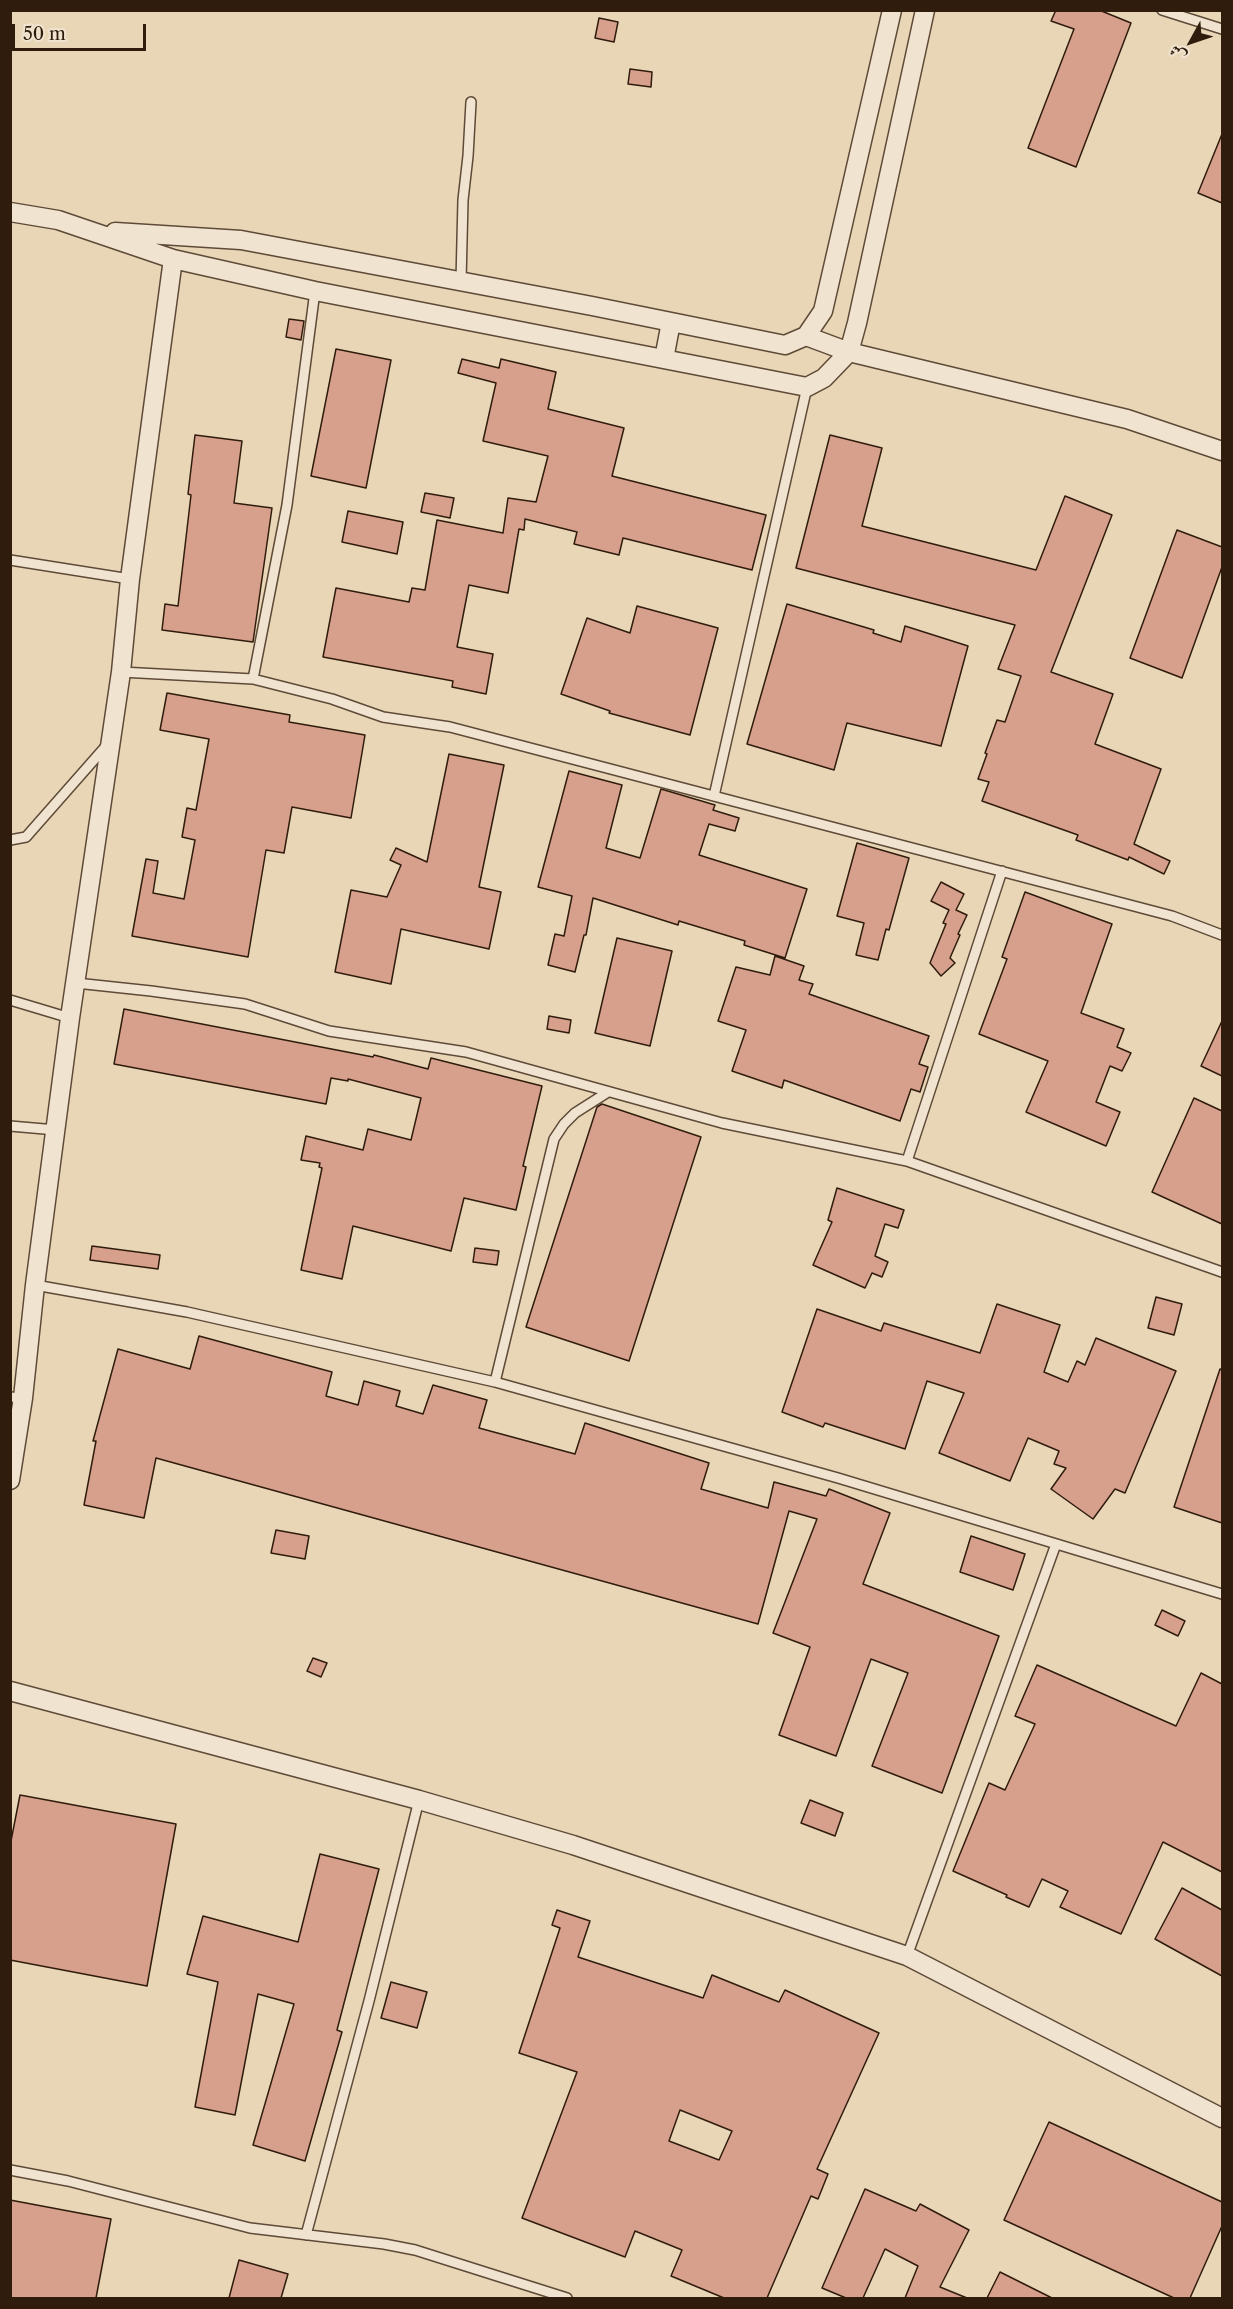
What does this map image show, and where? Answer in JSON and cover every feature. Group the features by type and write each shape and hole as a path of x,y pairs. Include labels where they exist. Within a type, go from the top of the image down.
{"street":[{"path":"90,231 241,240 785,345 806,336 823,311 892,10"},
{"path":"10,212 58,220 173,259 315,291 807,387 824,378 849,352 925,10"},
{"path":"10,1480 17,1398 35,1285 109,742 121,672 130,579 173,259"},
{"path":"664,359 671,322"},
{"path":"806,336 849,352 1127,418 1222,451"},
{"path":"10,1691 419,1800 573,1845 907,1956 1222,2118"}],"lane":[{"path":"1162,10 1222,29"},
{"path":"461,281 463,200 471,102"},
{"path":"253,679 287,505 315,291"},
{"path":"714,796 807,387"},
{"path":"10,560 130,579"},
{"path":"121,672 253,679 332,699 383,717 450,727 1002,871 1172,916 1222,935"},
{"path":"10,840 26,837 109,742"},
{"path":"907,1161 1002,871"},
{"path":"76,983 245,1004 329,1032 466,1052 722,1123 907,1161 1222,1272"},
{"path":"10,1000 70,1018"},
{"path":"495,1382 554,1139 575,1113 608,1092"},
{"path":"10,1126 56,1130"},
{"path":"35,1285 187,1311 495,1382 838,1478 1222,1594"},
{"path":"907,1956 1056,1544"},
{"path":"306,2235 369,2001 419,1800"},
{"path":"10,2170 68,2181 250,2228 384,2244 415,2250 567,2298"}],"building":[{"path":"1056,10 1099,10 1131,23 1076,167 1028,148 1074,29 1051,21"},
{"path":"599,18 618,22 614,42 595,38"},
{"path":"630,69 652,72 651,87 628,84"},
{"path":"1222,134 1222,203 1198,193"},
{"path":"289,319 304,321 301,340 286,337"},
{"path":"336,349 391,360 366,488 311,476"},
{"path":"462,359 499,368 501,359 556,372 548,409 624,428 612,476 766,515 752,570 623,538 619,555 574,544 577,532 525,519 524,530 519,529 508,593 469,585 457,647 493,654 486,694 452,687 453,681 323,657 336,588 409,602 412,588 425,590 437,520 503,533 508,498 536,502 548,456 483,441 496,383 458,373"},
{"path":"195,435 242,441 234,503 272,508 253,642 162,630 165,604 178,606 191,495 188,494"},
{"path":"830,435 882,448 862,526 1036,570 1065,496 1112,515 1051,672 1113,694 1095,744 1161,769 1134,844 1170,861 1164,874 1129,857 1128,860 1076,840 1078,835 982,801 989,782 978,779 987,754 985,753 997,720 1005,722 1021,676 998,669 1015,625 796,568"},
{"path":"425,493 454,498 450,518 421,512"},
{"path":"348,511 403,522 397,554 342,542"},
{"path":"1177,530 1222,547 1222,567 1182,678 1130,658"},
{"path":"787,604 874,630 873,633 901,642 905,626 968,646 941,746 847,723 834,770 747,744"},
{"path":"637,606 718,628 690,735 609,713 610,711 561,694 587,618 630,633"},
{"path":"167,693 290,715 289,722 365,735 351,818 292,807 284,853 266,850 248,957 132,936 146,859 158,861 153,893 184,899 195,840 182,837 187,808 196,810 209,739 160,730"},
{"path":"449,754 504,765 479,887 501,892 489,949 401,929 391,984 335,972 351,890 387,897 401,865 390,860 396,848 427,862"},
{"path":"569,771 622,785 606,848 640,858 661,789 715,805 713,810 739,818 735,831 709,824 699,855 807,889 785,958 744,945 745,941 679,921 678,925 593,898 586,935 584,935 575,972 548,965 555,934 564,936 572,896 538,887"},
{"path":"857,843 909,858 889,930 886,929 878,960 856,955 864,923 837,916"},
{"path":"941,882 964,894 956,910 967,915 950,958 955,963 941,976 930,963 946,924 943,923 949,910 931,901"},
{"path":"1025,892 1112,924 1081,1013 1124,1029 1117,1047 1131,1053 1122,1071 1110,1066 1096,1102 1120,1112 1106,1146 1026,1112 1048,1061 979,1034 1007,959 1002,957"},
{"path":"617,938 672,951 650,1046 595,1033"},
{"path":"775,956 804,966 799,980 813,984 809,994 929,1036 919,1064 928,1067 920,1092 911,1089 900,1121 784,1080 782,1088 732,1071 746,1030 718,1021 736,967 770,975"},
{"path":"124,1009 373,1057 374,1055 428,1069 431,1058 542,1086 523,1166 526,1167 516,1210 464,1198 451,1251 353,1226 342,1279 301,1270 322,1168 319,1167 320,1163 301,1160 306,1136 363,1150 368,1129 411,1140 421,1098 348,1079 348,1081 331,1078 326,1104 114,1064"},
{"path":"549,1016 571,1020 569,1033 547,1029"},
{"path":"1222,1021 1222,1076 1201,1066"},
{"path":"1194,1098 1222,1111 1222,1224 1152,1192"},
{"path":"602,1104 701,1137 629,1361 526,1327 597,1107"},
{"path":"837,1188 904,1210 898,1228 885,1224 875,1256 888,1262 882,1277 872,1273 865,1288 813,1265 832,1222 828,1220"},
{"path":"92,1246 160,1255 158,1269 90,1260"},
{"path":"475,1248 499,1251 497,1265 473,1262"},
{"path":"1156,1297 1182,1304 1174,1335 1148,1328"},
{"path":"997,1304 1060,1325 1044,1372 1068,1382 1077,1361 1085,1365 1096,1338 1176,1371 1125,1493 1115,1489 1093,1519 1051,1489 1066,1468 1054,1464 1059,1451 1028,1438 1010,1481 939,1453 964,1393 927,1381 905,1449 825,1423 823,1427 782,1412 817,1309 881,1331 884,1323 980,1353"},
{"path":"199,1336 332,1372 326,1396 358,1405 364,1381 400,1391 396,1406 423,1414 433,1385 487,1400 479,1428 575,1454 585,1423 709,1463 701,1489 768,1508 774,1482 826,1496 829,1489 890,1513 863,1584 999,1636 942,1793 872,1766 908,1673 871,1659 836,1756 779,1735 810,1647 773,1633 817,1519 789,1511 758,1624 156,1458 144,1518 84,1505 96,1441 93,1441 118,1349 190,1369"},
{"path":"1220,1369 1222,1370 1222,1523 1174,1507"},
{"path":"276,1530 309,1536 305,1559 271,1553"},
{"path":"971,1536 1025,1554 1013,1590 960,1572"},
{"path":"1162,1610 1185,1621 1178,1636 1155,1625"},
{"path":"313,1658 327,1663 321,1677 307,1671"},
{"path":"1037,1665 1176,1726 1201,1673 1222,1684 1222,1872 1163,1842 1121,1934 1060,1907 1068,1891 1042,1879 1029,1907 953,1871 989,1783 1005,1790 1035,1724 1015,1716"},
{"path":"20,1795 176,1824 147,1986 10,1960 10,1846"},
{"path":"810,1800 843,1813 835,1836 801,1823"},
{"path":"320,1854 379,1869 337,2030 342,2032 305,2161 253,2145 294,2004 258,1994 235,2115 195,2107 218,1982 187,1974 203,1916 298,1942"},
{"path":"1182,1888 1222,1910 1222,1976 1155,1939"},
{"path":"557,1910 590,1921 578,1957 703,1998 712,1975 779,2002 785,1990 879,2033 817,2169 828,2174 818,2199 811,2196 767,2298 724,2298 671,2276 682,2250 635,2231 625,2257 522,2218 577,2072 519,2053 560,1928 552,1925","holes":["680,2110 732,2131 719,2160 669,2141"]},
{"path":"391,1982 427,1992 417,2028 381,2018"},
{"path":"1049,2122 1222,2202 1222,2226 1190,2298 1174,2298 1004,2220"},
{"path":"865,2189 916,2211 920,2204 969,2230 940,2287 967,2298 905,2298 918,2266 885,2249 863,2298 846,2298 822,2288"},
{"path":"10,2200 111,2219 96,2298 10,2298"},
{"path":"239,2260 288,2274 281,2298 229,2298"},
{"path":"1000,2272 1052,2298 987,2298"}]}
